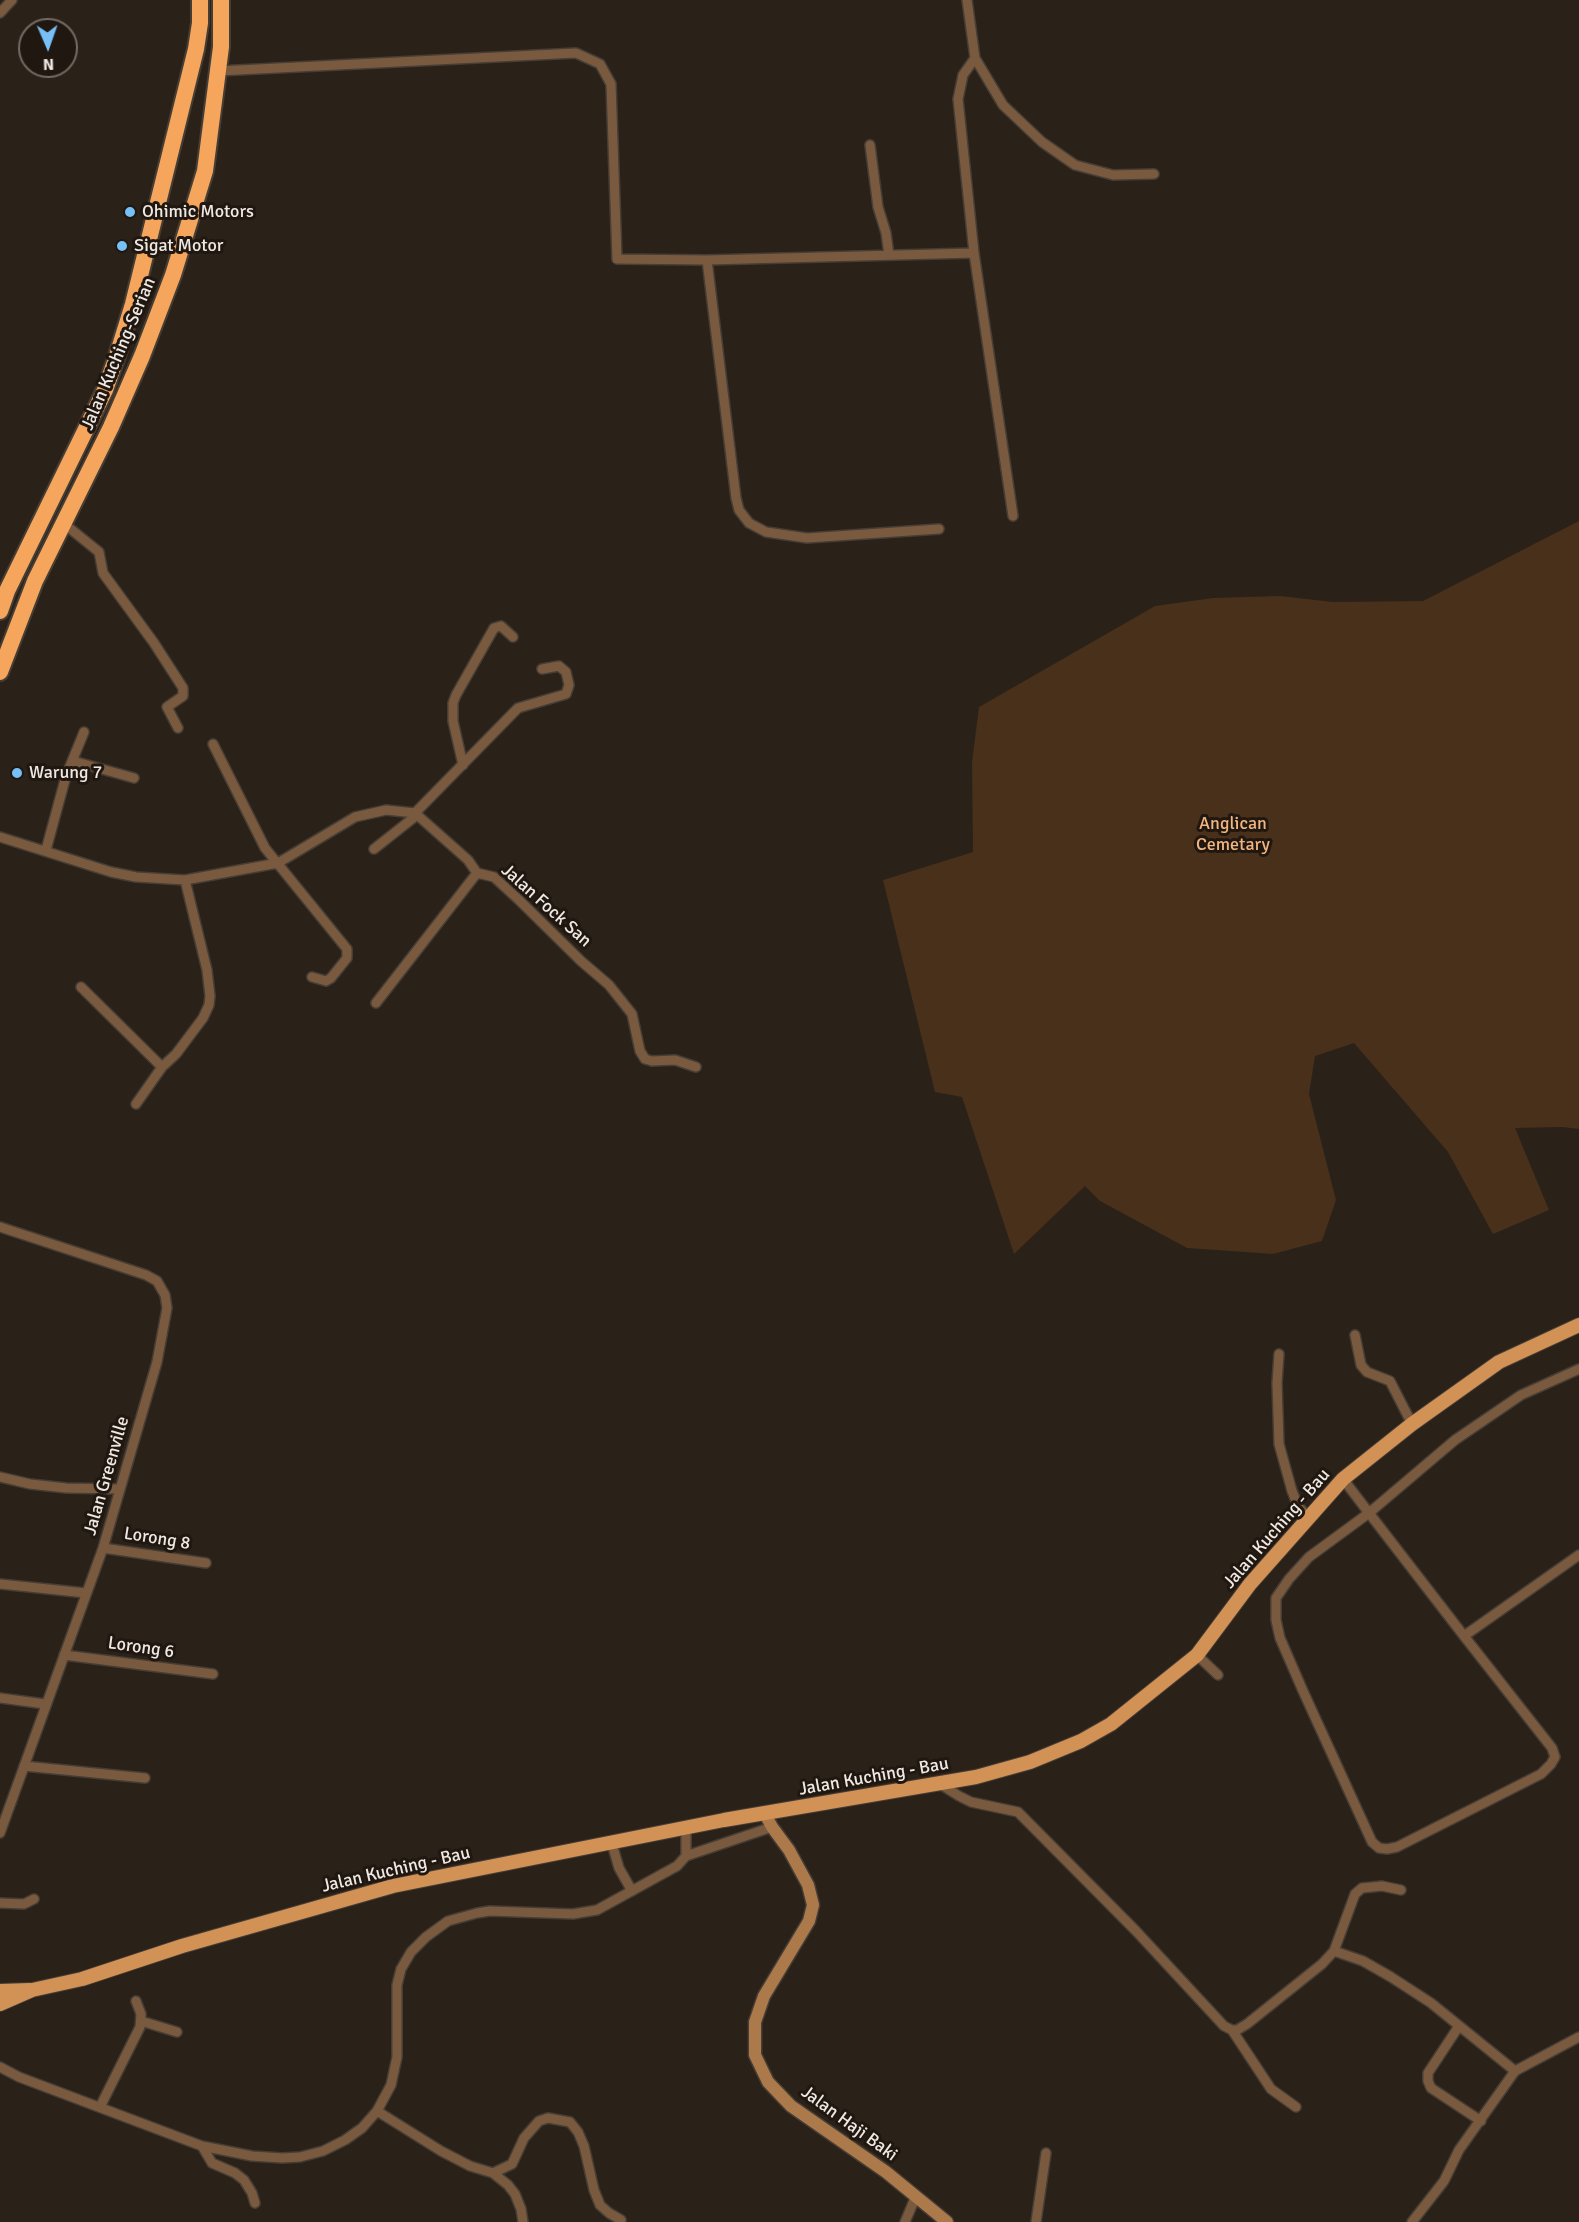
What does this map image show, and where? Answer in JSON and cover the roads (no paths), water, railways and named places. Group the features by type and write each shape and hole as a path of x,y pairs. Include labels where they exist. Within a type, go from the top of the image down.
{"highway":[{"name":"Jalan Kuching-Serian","path":"0,611 17,571 105,390 116,359 133,304 196,49 200,23 200,0"},
{"name":"Jalan Kuching-Serian","path":"0,672 34,580 111,427 142,356 173,275 205,171 218,71 221,0"}],"main road":[{"name":"Jalan Kuching - Bau","path":"0,1991 32,1990 82,1979 182,1946 393,1886 686,1828 769,1820 976,1778 1030,1762 1081,1741 1127,1712 1197,1655 1250,1584 1343,1479 1412,1424 1498,1362 1579,1325"},
{"name":"Jalan Kuching - Bau","path":"0,2004 32,1990"}],"street":[{"path":"0,13 12,0"},
{"path":"967,0 975,58 1003,105 1042,142 1075,165 1113,175 1154,174"},
{"path":"218,71 576,53 600,64 611,84 614,113 613,169 617,260 974,253"},
{"path":"975,58 963,75 958,99 974,253 1012,516"},
{"path":"870,145 877,197 889,255"},
{"path":"707,260 736,498 739,510 749,523 766,532 807,538 939,529"},
{"path":"62,522 99,552 103,573 154,643 183,688 183,696 167,707 167,711 178,728"},
{"path":"463,765 453,721 453,703 456,695 494,628 501,626 513,637"},
{"path":"374,849 416,814 518,708 566,694 569,685 566,672 559,666 542,669"},
{"path":"46,850 66,776 84,732"},
{"path":"213,744 265,848 347,949 347,958 331,978 326,981 312,977"},
{"path":"72,761 134,778"},
{"path":"0,837 111,872 136,877 185,880 278,863 355,817 386,810 416,814"},
{"name":"Jalan Fock San","path":"416,814 468,860 477,873 494,878 609,985 632,1014 640,1051 645,1059 675,1060 696,1067"},
{"path":"376,1003 477,873"},
{"path":"136,1104 162,1067 176,1054 204,1018 210,996 207,970 185,880"},
{"path":"81,987 162,1067"},
{"name":"Jalan Greenville","path":"0,1227 146,1275 157,1281 165,1295 166,1318 158,1362 104,1548 24,1766 4,1810 0,1833"},
{"path":"1355,1335 1361,1365 1367,1372 1390,1381 1412,1424"},
{"path":"1279,1354 1277,1383 1279,1444 1292,1491 1298,1506 1308,1517"},
{"path":"1343,1479 1369,1513 1464,1636 1552,1748 1555,1757 1541,1774 1397,1847 1379,1848 1372,1842 1280,1638 1276,1620 1276,1598 1288,1579 1309,1557 1369,1513 1455,1440 1521,1395 1579,1369"},
{"path":"0,1477 57,1487 120,1489"},
{"name":"Lorong 8","path":"104,1548 206,1563"},
{"path":"1464,1636 1579,1555"},
{"path":"0,1584 86,1593"},
{"name":"Lorong 6","path":"64,1654 213,1674"},
{"path":"1197,1655 1218,1675"},
{"path":"0,1698 45,1704"},
{"path":"24,1766 144,1778"},
{"path":"940,1784 971,1802 1018,1812 1136,1931 1224,2026 1232,2030 1271,2089 1296,2107"},
{"path":"0,2067 19,2077 202,2146 252,2156 300,2157 323,2151 362,2128 377,2112 391,2085 397,2057 396,2001 401,1969 411,1952 426,1937 448,1921 477,1913 490,1911 573,1914 597,1910 677,1866 687,1856 769,1820"},
{"name":"Jalan Haji Baki","path":"769,1820 808,1885 813,1905 809,1921 764,1996 755,2022 755,2055 768,2082 791,2106 886,2172 947,2222"},
{"path":"686,1828 687,1856"},
{"path":"612,1844 619,1869 632,1891"},
{"path":"1232,2030 1237,2030 1247,2024 1322,1964 1334,1951 1355,1894 1362,1888 1382,1886 1401,1890"},
{"path":"0,1903 24,1904 34,1899"},
{"path":"1334,1951 1363,1961 1391,1977 1459,2025 1515,2071"},
{"path":"99,2107 141,2021 136,2001"},
{"path":"141,2021 177,2032"},
{"path":"1459,2025 1428,2073 1428,2081 1431,2088 1481,2121"},
{"path":"1412,2222 1444,2181 1459,2150 1515,2071 1579,2037"},
{"path":"377,2112 441,2151 470,2166 493,2174 508,2185 515,2194 523,2222"},
{"path":"493,2174 512,2164 524,2138 539,2121 548,2118 570,2122 578,2132 584,2146 600,2205 621,2220"},
{"path":"202,2146 212,2163 235,2173 244,2180 255,2203"},
{"path":"1036,2222 1046,2153"},
{"path":"905,2222 916,2196"}],"place":[{"name":"Ohimic Motors","path":"130,212"},
{"name":"Sigat Motor","path":"122,246"},
{"name":"Warung 7","path":"17,773"}],"park label":[{"name":"Anglican Cemetary","path":"1233,834"}]}
